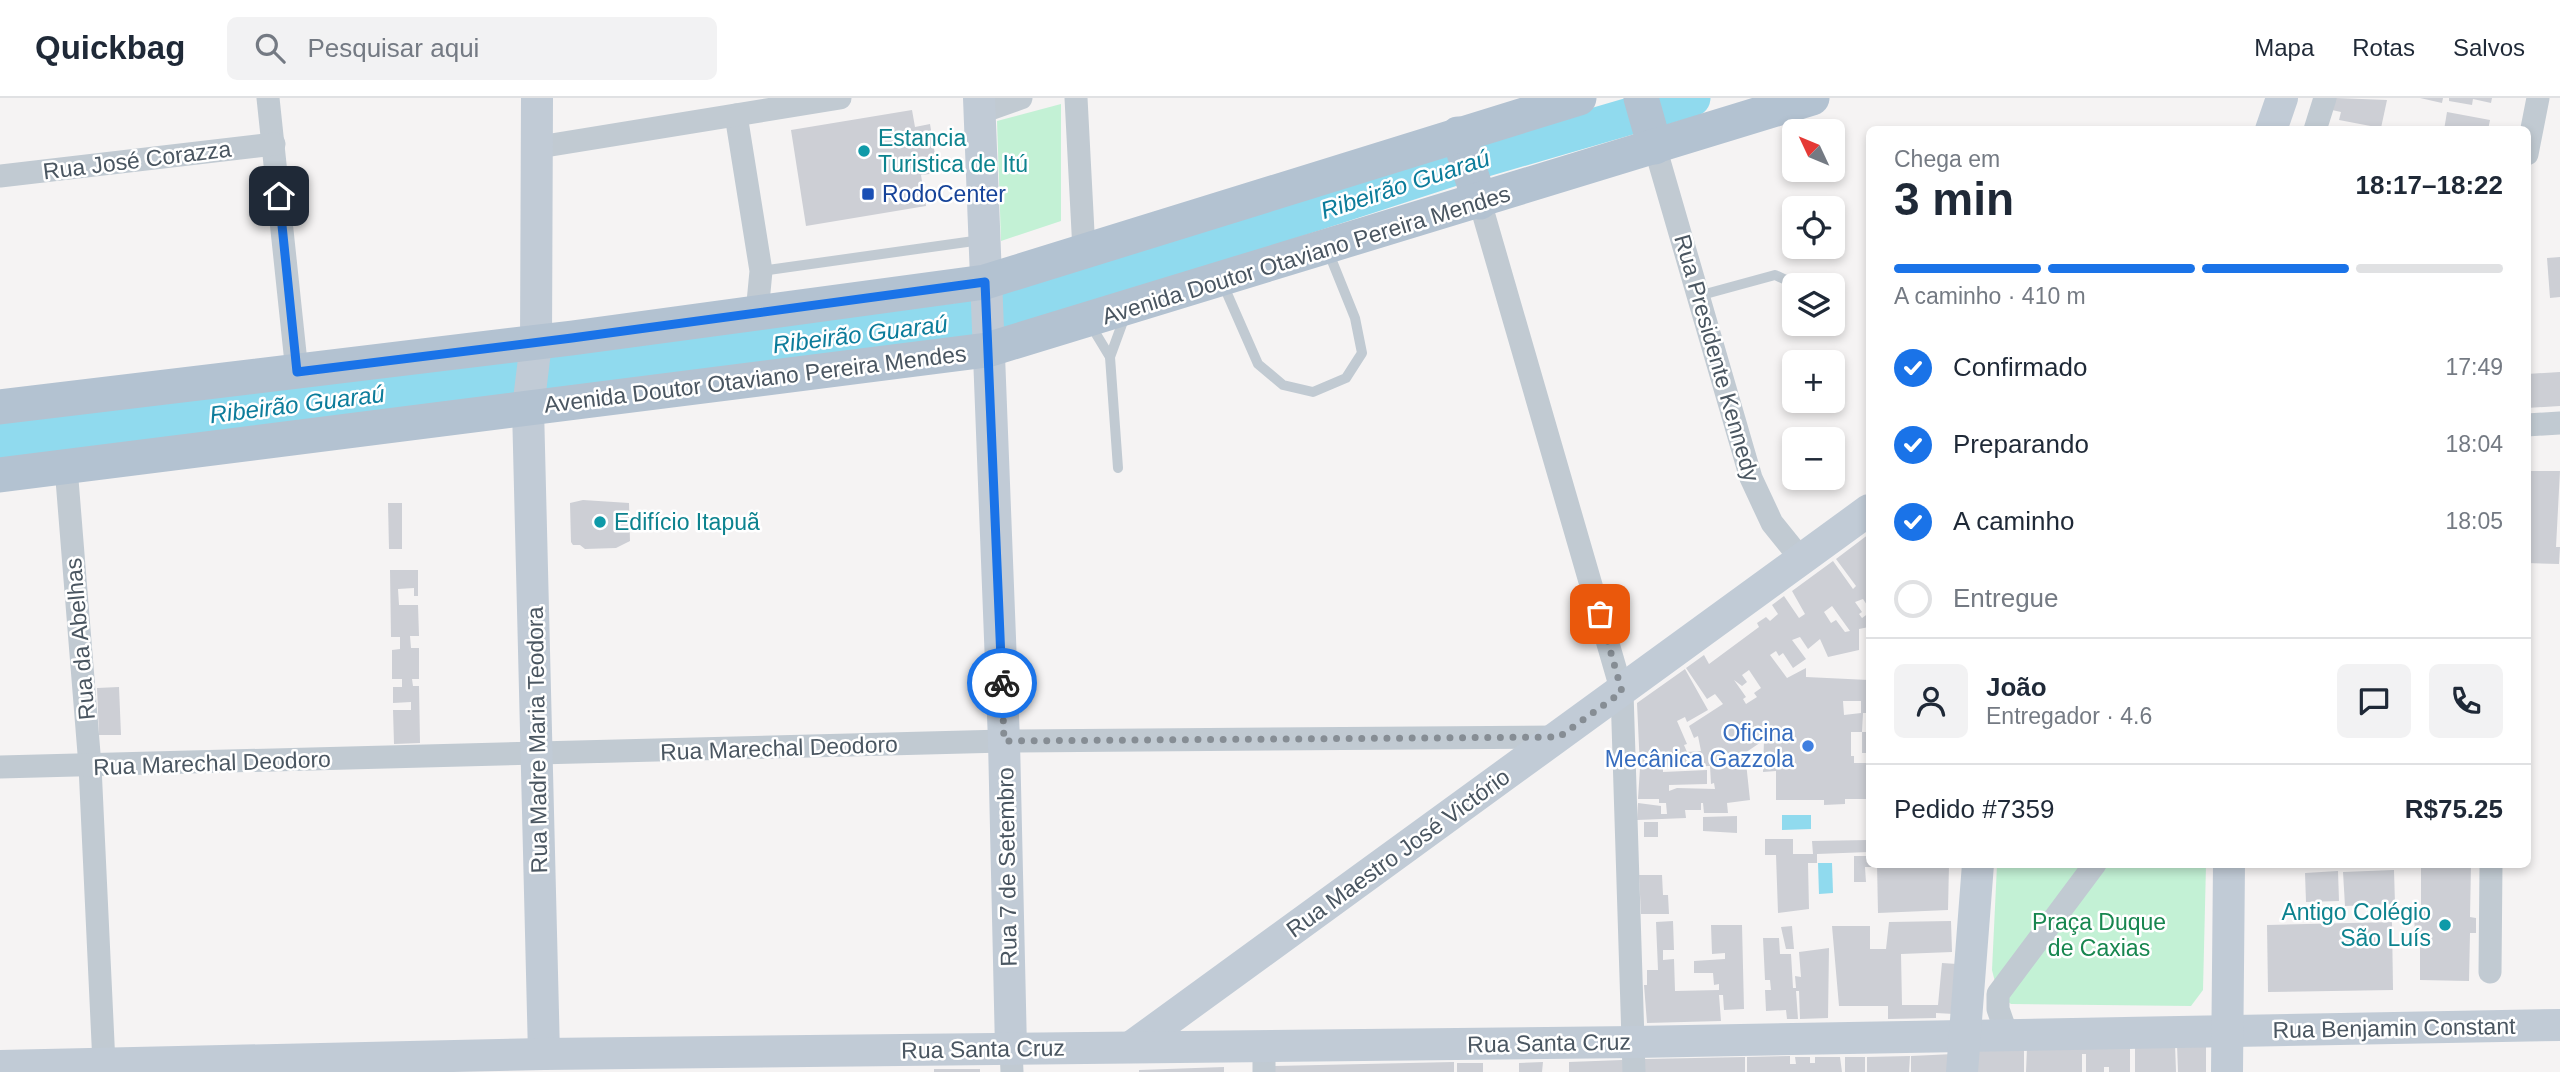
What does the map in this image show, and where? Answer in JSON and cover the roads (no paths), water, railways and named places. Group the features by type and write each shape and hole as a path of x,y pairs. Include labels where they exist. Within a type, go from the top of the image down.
{"main road":[{"name":"Avenida Doutor Otaviano Pereira Mendes","path":"0,475 529,401 987,342 1088,321 1326,248 1469,167 1523,107 1579,98"},
{"name":"Avenida Doutor Otaviano Pereira Mendes","path":"0,407 297,372 535,349 757,313 985,292 1084,251 1469,167 1647,117 1812,98"}],"street":[{"path":"268,98 297,372"},
{"path":"535,349 539,147 537,98"},
{"path":"539,147 840,98"},
{"path":"979,105 1021,98"},
{"path":"1076,98 1084,251"},
{"path":"2272,126 2282,98"},
{"path":"2316,126 2325,98"},
{"path":"2531,134 2538,98"},
{"name":"Rua 7 de Setembro","path":"979,105 1004,741 1012,1060"},
{"path":"736,115 761,271 757,313"},
{"name":"Rua Presidente Kennedy","path":"1647,117 1751,478 1772,523 1801,559"},
{"name":"Rua José Corazza","path":"0,176 274,144"},
{"path":"1469,167 1622,692 1634,1057"},
{"name":"Rua Madre Maria Teodora","path":"535,349 529,401 545,1063"},
{"path":"2531,425 2560,423"},
{"name":"Rua da Abelhas","path":"66,467 90,766 104,1064"},
{"name":"Rua Maestro José Victório","path":"1130,1047 1866,512"},
{"name":"Rua Marechal Deodoro","path":"0,767 1004,741 1559,737"},
{"path":"1962,1072 1978,868"},
{"path":"2007,1035 1998,1009 1998,994 2092,868"},
{"path":"2227,1072 2229,868"},
{"path":"2490,972 2491,868"},
{"name":"Rua Benjamin Constant","path":"2228,1031 2560,1025"},
{"path":"1965,1035 2228,1031"},
{"name":"Rua Santa Cruz","path":"0,1066 1012,1060 1130,1047 1264,1059 1634,1057 1965,1035"}],"lane":[{"path":"761,271 983,240"},
{"path":"1221,279 1258,364 1283,385 1313,392 1346,378 1362,354 1355,318 1326,248"},
{"path":"1699,296 1775,275 1782,278"},
{"path":"1118,468 1110,357 1127,309"},
{"path":"1088,321 1110,357"}],"water":[{"path":"1782,815 1811,815 1811,829 1782,830"},
{"path":"1818,863 1832,863 1833,893 1819,894"}],"waterway":[{"name":"Ribeirão Guaraú","path":"0,441 960,321 1023,307 1455,167 1692,98"}],"place":[{"name":"Estancia Turistica de Itú","path":"864,151"},
{"name":"RodoCenter","path":"868,194"},
{"name":"Edifício Itapuã","path":"600,522"},
{"name":"Oficina Mecânica Gazzola","path":"1808,746"},
{"name":"Antigo Colégio São Luís","path":"2445,925"}],"park label":[{"name":"Praça Duque de Caxias","path":"2099,935"}]}
